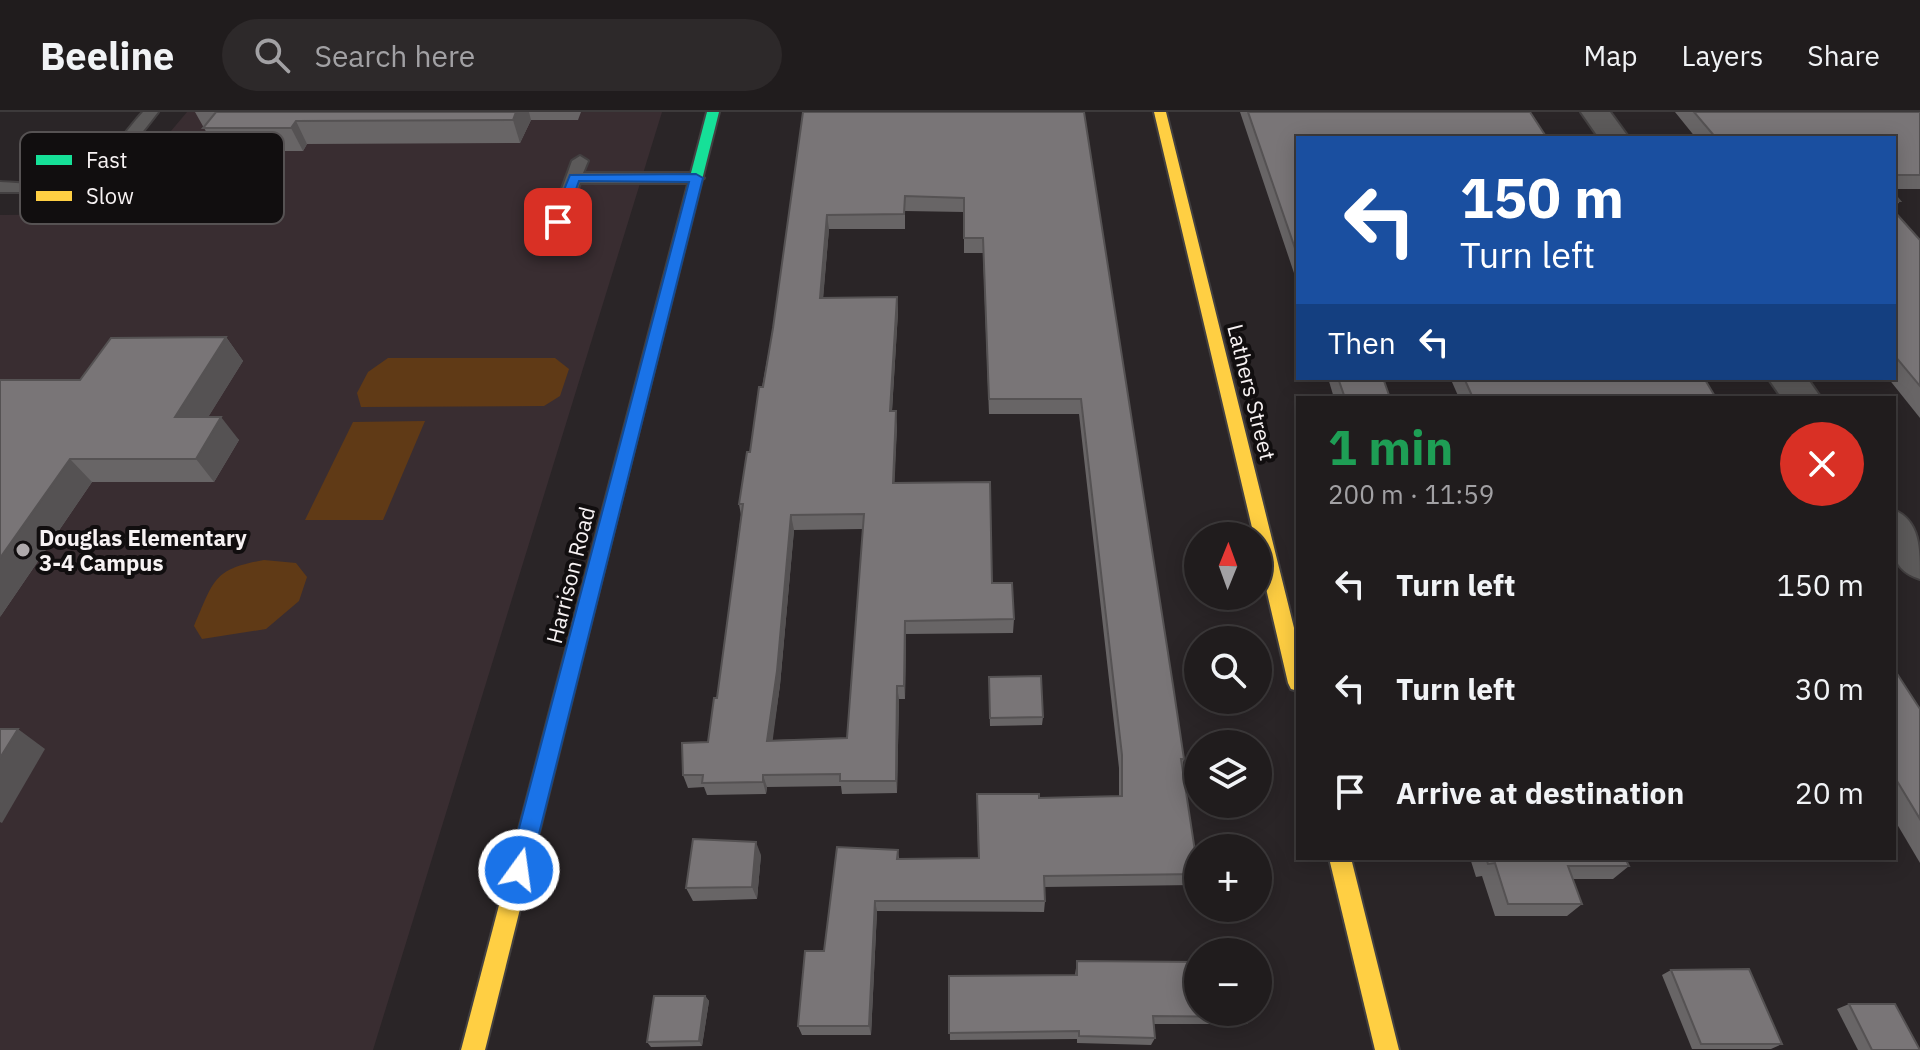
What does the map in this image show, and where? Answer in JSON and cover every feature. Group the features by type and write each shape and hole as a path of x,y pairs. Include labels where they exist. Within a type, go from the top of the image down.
{"street":[{"name":"Harrison Road","path":"473,1050 713,112"},
{"name":"Lathers Street","path":"1160,112 1296,675"},
{"path":"1595,112 1613,136"},
{"path":"1896,529 1920,562"},
{"path":"1340,860 1387,1050"}],"lane":[{"path":"132,132 151,112"},
{"path":"558,222 577,170 696,178"}],"shaded area":[{"path":"187,112 662,112 373,1050 0,1050 0,215 20,215 20,224 284,224 284,132 170,132"},
{"path":"388,358 555,358 569,369 560,396 544,406 361,407 357,393 368,372"},
{"path":"425,421 383,520 305,520 353,422"},
{"path":"264,560 296,563 307,577 299,601 266,629 202,639 194,626 217,580 234,568"}],"building":[{"path":"216,112 516,112 513,120 296,121 291,128 203,128"},
{"path":"803,112 1084,112 1184,759 1181,759 1184,818 1190,818 1192,834 1184,834 1184,874 1044,876 1045,901 875,901 869,1026 798,1026 805,951 824,951 837,847 898,850 897,859 979,858 977,794 1039,794 1039,798 1122,796 1122,755 1081,399 989,399 983,238 964,238 964,198 905,196 904,214 827,215 820,298 897,297 890,411 896,411 893,483 990,482 992,583 1012,583 1014,619 905,621 904,686 897,686 896,781 840,781 840,774 763,775 763,782 702,783 703,775 683,775 682,743 708,742 714,698 717,698 747,452 750,452 759,387 763,387","holes":["864,514 847,738 767,741 777,671 791,515"]},
{"path":"1248,112 1530,112 1546,136 1296,136 1296,251"},
{"path":"1694,112 1920,112 1920,175 1896,175 1896,136 1714,136"},
{"path":"1896,213 1920,240 1920,386 1896,357"},
{"name":"Douglas Elementary 3-4 Campus","path":"226,337 175,417 221,417 196,459 70,459 0,558 0,380 80,380 111,338"},
{"path":"1339,380 1384,380 1389,396 1344,396"},
{"path":"1465,380 1705,380 1715,396 1472,396"},
{"path":"1896,672 1920,709 1920,819 1896,779"},
{"path":"1041,676 1043,717 990,718 989,677"},
{"path":"0,729 18,729 0,758"},
{"path":"693,839 756,842 752,887 686,888"},
{"path":"1487,860 1626,860 1629,866 1568,866 1582,904 1508,904 1495,863 1488,864"},
{"path":"1077,961 1184,962 1184,1016 1153,1016 1155,1038 1079,1036 1079,1031 949,1033 949,976 1077,975"},
{"path":"1749,969 1782,1044 1701,1044 1671,970"},
{"path":"654,996 705,996 699,1041 647,1042"},
{"path":"1849,1004 1895,1004 1920,1050 1872,1050"}],"traffic: fast":[{"path":"618,482 713,112"}],"traffic: slow":[{"path":"1160,112 1296,675"},
{"path":"473,1050 618,482"},
{"path":"1340,860 1387,1050"}],"place":[{"name":"Douglas Elementary 3-4 Campus","path":"23,550"}],"route":[{"path":"519,870 696,178 574,178 558,222"}]}
